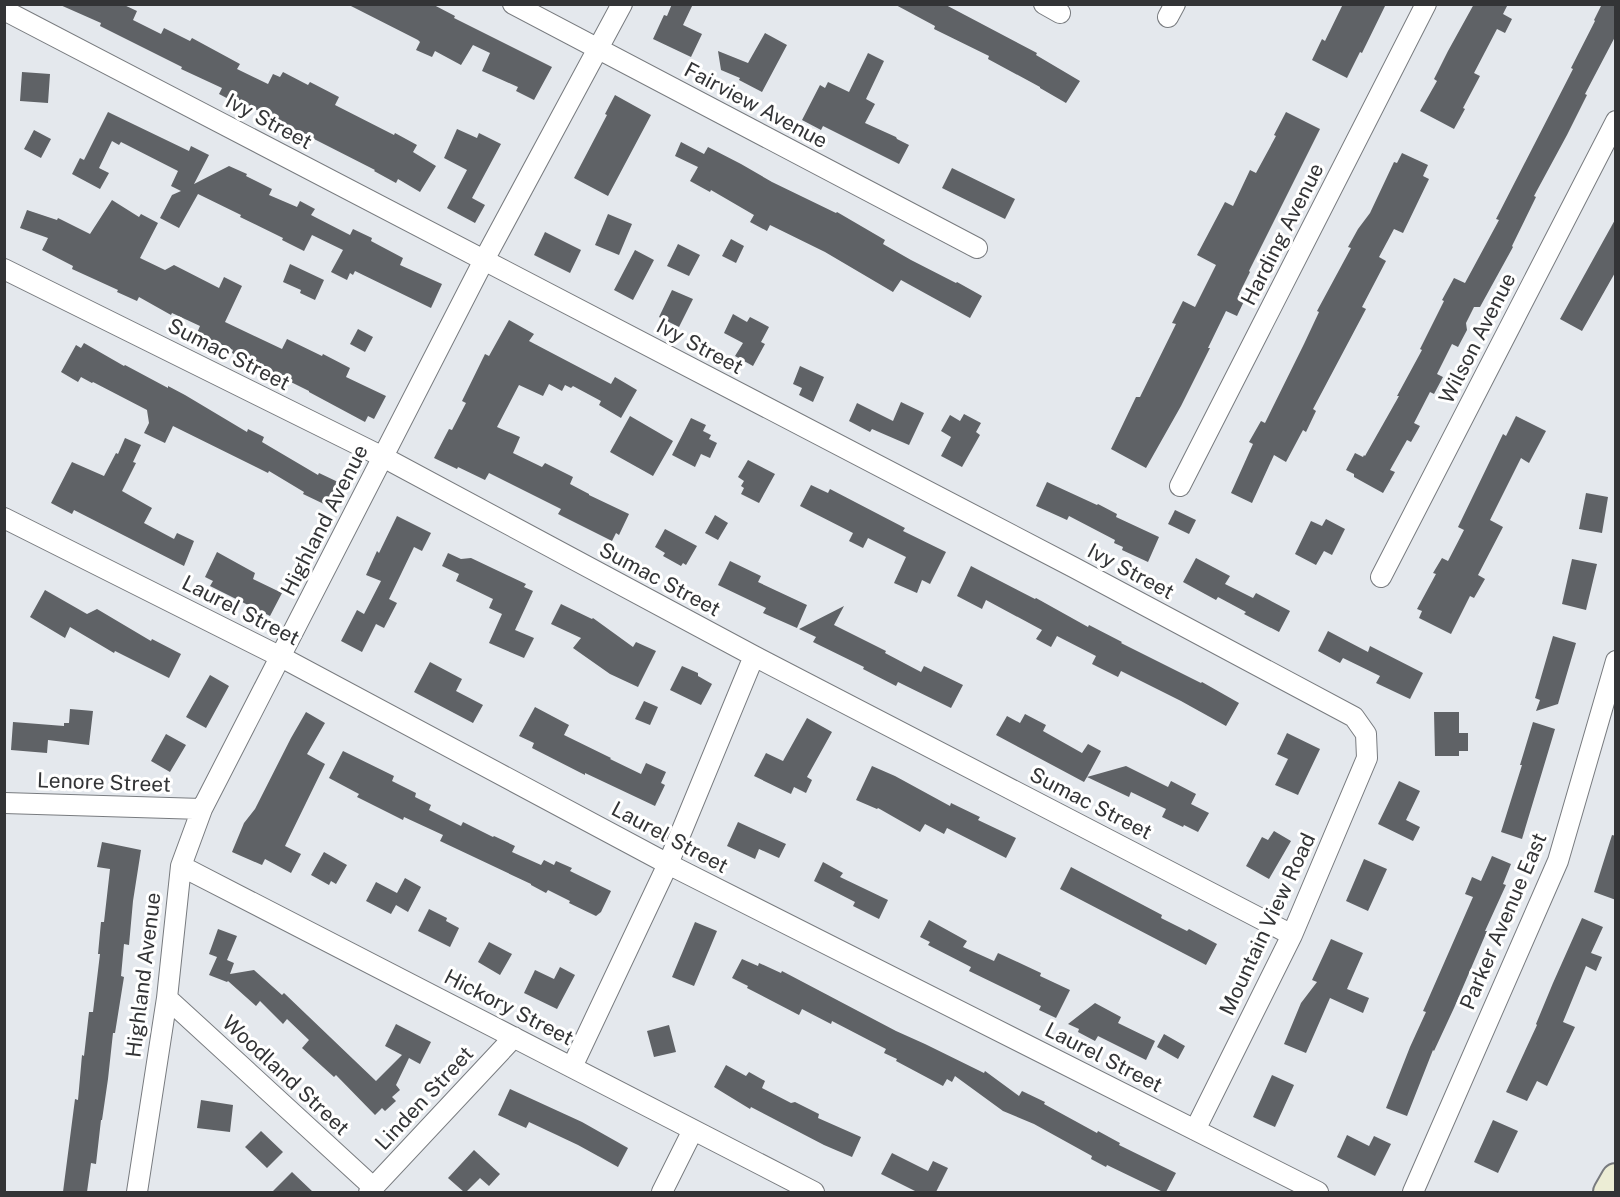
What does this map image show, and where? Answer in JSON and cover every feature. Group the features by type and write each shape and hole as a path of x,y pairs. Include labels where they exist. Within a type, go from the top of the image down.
{"main road":[{"path":"1608,1192 1616,1178"}],"street":[{"name":"Fairview Avenue","path":"513,4 977,248"},
{"name":"Highland Avenue","path":"137,1192 167,998 181,867 202,810 484,260 622,4"},
{"name":"Harding Avenue","path":"1180,486 1426,4"},
{"name":"Ivy Street","path":"4,10 1062,562 1354,717 1366,734"},
{"name":"Wilson Avenue","path":"1381,577 1616,121"},
{"name":"Sumac Street","path":"4,269 383,457 754,656 1292,935"},
{"name":"Laurel Street","path":"4,518 281,657 668,864 1317,1192"},
{"path":"572,1067 668,864 754,656"},
{"name":"Parker Avenue East","path":"1413,1192 1557,861 1616,661"},
{"name":"Mountain View Road","path":"1195,1130 1292,935 1367,758 1366,734"},
{"name":"Lenore Street","path":"4,803 202,810"},
{"name":"Hickory Street","path":"181,867 814,1192"},
{"name":"Woodland Street","path":"167,998 371,1190"},
{"name":"Linden Street","path":"371,1190 513,1037"},
{"path":"662,1192 693,1130"}],"building":[{"path":"58,4 122,4 137,11 133,20 161,34 164,28 190,41 192,38 240,64 237,69 268,84 273,74 280,77 283,72 308,85 310,82 339,97 335,105 417,145 413,152 436,166 420,192 398,179 396,183 375,170 237,100 236,103 219,94 222,88 100,26 101,23"},
{"path":"347,4 432,4 455,16 454,18 552,67 534,100 516,91 518,87 482,71 490,53 473,45 461,65 435,51 432,57 416,50 420,42 418,40"},
{"path":"672,4 693,4 683,25 702,34 691,57 653,39"},
{"path":"894,4 944,4 1037,53 1036,55 1080,81 1066,103 988,59 989,56 934,29 935,26"},
{"path":"1343,4 1386,4 1347,78 1312,60 1322,39 1325,41"},
{"path":"1474,4 1508,4 1503,14 1512,19 1505,33 1497,29 1474,73 1480,76 1454,129 1420,111 1437,81 1434,79 1448,51"},
{"path":"1602,4 1616,4 1616,35 1534,196 1536,197 1513,247 1480,307 1474,307 1466,323 1467,330 1458,347 1452,344 1437,374 1443,377 1434,394 1430,392 1414,423 1420,426 1411,442 1407,440 1390,470 1395,472 1383,493 1346,470 1355,453 1365,456 1399,396 1397,396 1422,350 1420,349 1454,278 1465,283 1499,220 1496,219 1573,69 1571,68"},
{"path":"765,33 787,45 762,92 739,80 740,78 721,70 718,51 748,63"},
{"path":"868,53 884,61 866,99 875,104 865,123 909,145 899,164 823,126 821,130 802,120 820,85 825,88 828,82 849,92"},
{"path":"22,72 50,74 48,103 20,101"},
{"path":"615,95 651,115 608,196 574,178"},
{"path":"108,112 189,151 191,146 209,155 194,184 229,166 272,189 269,195 297,207 300,201 315,209 311,215 350,235 353,229 372,238 371,241 403,258 400,265 442,284 431,308 355,271 353,275 350,273 347,280 331,272 343,250 312,235 304,251 240,217 241,215 198,194 179,228 160,218 172,195 181,191 171,186 178,171 121,142 119,145 112,141 99,168 109,173 100,189 72,174 80,158 84,160"},
{"path":"1286,112 1320,129 1249,271 1239,294 1246,297 1237,316 1226,311 1181,406 1146,468 1111,449 1136,397 1140,397 1176,324 1172,323 1183,301 1195,307 1216,265 1197,255 1225,202 1233,206 1250,170 1256,173"},
{"path":"457,129 477,138 479,133 501,144 472,198 485,205 475,223 447,208 467,170 444,158"},
{"path":"34,130 51,139 41,158 24,149"},
{"path":"681,142 704,154 708,147 772,182 837,212 885,240 883,244 982,296 970,318 901,280 893,292 825,252 770,225 767,231 750,222 754,215 711,190 710,192 690,181 698,167 675,156"},
{"path":"1402,153 1428,165 1423,176 1429,179 1403,233 1394,229 1379,257 1386,261 1362,307 1366,309 1313,409 1316,411 1306,432 1303,430 1286,462 1274,455 1252,503 1231,493 1253,444 1249,442 1261,421 1265,423 1319,312 1317,311 1351,248 1348,247 1370,213 1394,162 1397,163"},
{"path":"952,168 1015,199 1005,219 942,188"},
{"path":"112,200 139,217 141,214 158,223 140,258 165,270 174,265 219,288 224,277 242,286 225,322 282,349 287,339 350,368 346,377 386,396 374,419 368,416 365,422 232,353 233,350 197,333 200,326 172,313 171,315 139,297 137,301 72,269 73,266 42,250 48,238 20,228 27,210 57,220 58,218 90,234"},
{"path":"608,214 632,224 619,255 595,245"},
{"path":"1616,218 1616,271 1582,331 1560,319"},
{"path":"545,232 581,250 570,273 534,255"},
{"path":"731,239 744,246 736,263 722,256"},
{"path":"678,244 700,255 689,276 667,266"},
{"path":"635,250 654,260 633,300 614,290"},
{"path":"290,264 324,280 315,300 300,293 301,290 283,282"},
{"path":"672,290 693,299 679,327 659,317"},
{"path":"733,314 747,322 750,317 769,327 761,342 765,344 753,366 735,356 743,343 724,333"},
{"path":"509,320 534,334 529,341 611,384 615,377 637,390 621,418 599,405 601,401 573,386 571,388 565,385 562,391 549,384 543,396 519,385 497,427 520,437 513,453 542,467 545,463 573,477 570,484 629,514 619,535 616,533 612,541 558,514 561,509 489,473 485,480 434,458 466,403 462,401 485,354 489,356"},
{"path":"358,329 373,337 365,352 350,344"},
{"path":"84,343 124,366 185,395 247,432 248,429 264,437 262,442 318,475 319,473 338,482 326,505 303,494 304,492 269,471 268,473 173,426 165,443 144,433 149,423 147,410 93,382 81,377 78,382 61,372 76,345 81,348"},
{"path":"800,366 824,377 813,402 799,395 802,388 793,384"},
{"path":"901,402 924,413 909,445 872,429 870,432 849,421 857,403 893,421"},
{"path":"964,414 981,423 976,432 980,435 962,467 941,456 951,437 941,431 950,415 960,421"},
{"path":"630,416 673,441 653,476 610,452"},
{"path":"1516,416 1546,431 1529,463 1521,458 1490,520 1503,527 1478,575 1485,579 1474,598 1470,596 1451,634 1419,618 1422,611 1417,609 1436,574 1433,573 1442,558 1448,561 1464,530 1458,527 1503,434 1506,436"},
{"path":"691,418 706,425 703,431 711,435 709,439 717,443 710,458 701,454 695,467 672,455"},
{"path":"125,438 141,445 133,462 136,463 122,491 152,508 144,523 174,539 177,533 194,541 184,566 74,510 72,514 51,503 72,462 104,476"},
{"path":"748,460 775,474 759,503 741,494 744,481 738,477"},
{"path":"1047,482 1098,504 1117,514 1116,517 1159,537 1148,562 1122,550 1123,547 1114,543 1115,540 1069,516 1067,520 1036,506"},
{"path":"811,485 828,493 830,489 905,528 903,531 946,552 930,584 922,580 917,593 894,583 906,557 868,538 863,548 849,541 853,533 800,506"},
{"path":"1586,493 1608,497 1602,533 1579,529"},
{"path":"1175,510 1196,520 1189,534 1168,524"},
{"path":"715,515 728,523 718,540 705,533"},
{"path":"397,516 431,533 422,551 414,547 389,599 397,603 384,628 376,624 362,652 341,641 357,610 364,614 381,581 366,575"},
{"path":"1326,519 1345,529 1332,555 1324,551 1316,565 1295,554 1311,521 1322,526"},
{"path":"665,529 697,546 686,565 683,563 681,566 663,556 665,553 655,547"},
{"path":"217,552 255,573 253,579 282,593 270,616 210,586 213,581 205,577"},
{"path":"448,553 461,559 471,558 526,584 524,587 533,591 515,630 534,638 524,658 489,643 502,614 489,608 493,599 456,581 459,574 442,566"},
{"path":"1196,558 1230,576 1225,584 1253,598 1256,593 1290,611 1279,632 1244,614 1246,612 1218,597 1216,600 1183,582"},
{"path":"1572,559 1597,564 1586,610 1562,604"},
{"path":"730,561 761,576 758,582 807,605 797,628 763,613 766,608 718,585"},
{"path":"971,566 1088,627 1089,625 1202,682 1239,703 1226,726 1121,671 1118,677 1092,664 1096,656 1057,636 1051,647 1036,639 1042,630 986,600 982,609 957,596"},
{"path":"45,590 87,614 97,609 151,641 152,639 181,654 169,678 115,651 114,653 70,627 65,638 30,617"},
{"path":"561,604 593,618 633,647 636,642 656,651 638,687 610,674 573,648 581,638 551,624"},
{"path":"844,606 834,625 886,651 885,653 921,672 924,666 963,685 951,708 898,682 896,686 863,669 864,667 813,642 816,637 799,629"},
{"path":"1328,631 1368,652 1370,646 1423,673 1410,699 1376,683 1380,676 1343,658 1340,663 1318,651"},
{"path":"1553,636 1576,643 1558,704 1536,711 1540,700 1535,698"},
{"path":"430,662 462,679 456,691 483,705 473,723 414,692"},
{"path":"682,666 698,673 698,676 712,684 701,705 670,690"},
{"path":"210,675 229,686 206,728 186,717"},
{"path":"644,701 658,707 650,725 635,719"},
{"path":"535,707 569,725 564,735 610,759 641,774 646,763 666,772 661,783 665,785 655,806 585,773 585,775 532,748 534,743 519,736"},
{"path":"70,709 93,711 89,745 48,740 47,753 11,750 13,722 64,726 64,723 69,723"},
{"path":"306,712 325,723 307,754 325,764 285,846 301,854 291,873 265,859 262,865 232,852 244,823 255,809"},
{"path":"1434,712 1459,712 1459,733 1468,733 1468,751 1459,751 1459,756 1435,756"},
{"path":"1025,714 1046,725 1043,731 1082,753 1088,744 1101,751 1084,782 996,735 1007,716 1020,723"},
{"path":"807,718 832,732 807,777 812,780 806,793 794,787 791,794 754,776 766,753 783,761"},
{"path":"1533,722 1555,729 1522,839 1501,832"},
{"path":"1287,733 1320,749 1298,795 1275,785 1288,759 1277,754"},
{"path":"166,734 186,745 170,772 151,761"},
{"path":"343,751 394,776 392,781 416,793 415,797 431,805 429,810 461,826 463,822 515,846 512,852 541,865 544,860 554,865 556,861 572,868 570,871 611,891 601,912 596,916 548,890 546,893 440,841 443,835 404,817 403,820 357,797 359,794 329,778"},
{"path":"872,766 950,806 951,803 980,817 978,820 1016,838 1006,858 947,828 944,834 925,824 920,832 878,808 856,800"},
{"path":"1126,766 1168,787 1171,781 1196,794 1191,804 1209,813 1198,832 1162,817 1166,809 1131,792 1129,797 1087,777"},
{"path":"1399,781 1420,791 1406,820 1420,827 1413,841 1378,824"},
{"path":"738,822 786,844 779,858 759,849 755,859 727,846"},
{"path":"1274,831 1291,841 1269,879 1246,866 1262,837 1268,840"},
{"path":"1612,835 1616,836 1616,900 1594,892"},
{"path":"102,842 141,850 129,945 124,944 121,976 124,977 115,1033 113,1033 96,1164 91,1163 87,1192 63,1192 89,1012 93,1012 100,954 98,954 101,922 104,922 110,869 97,867"},
{"path":"324,852 347,865 336,884 331,881 329,885 311,875"},
{"path":"1492,856 1511,864 1503,884 1506,885 1454,1008 1433,1050 1407,1116 1386,1108 1426,1012 1423,1011 1473,897 1465,894 1472,877 1481,881"},
{"path":"1364,859 1387,869 1368,911 1346,901"},
{"path":"823,862 843,873 840,877 888,900 879,919 853,906 855,902 814,881"},
{"path":"1071,867 1162,915 1161,918 1187,931 1189,929 1217,944 1206,965 1060,889"},
{"path":"405,878 421,887 408,912 396,905 391,914 366,901 376,882 397,893"},
{"path":"429,909 447,918 446,921 459,928 450,947 418,931"},
{"path":"1582,918 1603,927 1591,953 1602,957 1596,971 1586,966 1563,1022 1575,1027 1547,1086 1537,1081 1527,1101 1506,1092"},
{"path":"929,920 967,941 963,947 994,961 998,953 1041,973 1040,976 1070,990 1056,1018 1039,1010 1041,1006 969,971 971,967 928,945 930,942 920,937"},
{"path":"695,922 717,931 694,986 672,977"},
{"path":"218,929 237,936 227,960 234,963 230,974 254,970 282,995 284,993 376,1081 402,1055 385,1046 396,1024 431,1042 420,1064 409,1058 396,1085 400,1090 392,1097 396,1101 385,1111 382,1108 375,1115 336,1075 334,1077 302,1048 309,1040 287,1019 283,1024 260,1001 256,1006 228,981 209,975 217,957 209,954"},
{"path":"1331,939 1363,953 1347,989 1369,998 1363,1013 1330,998 1306,1053 1284,1044 1301,1003 1317,982 1312,980"},
{"path":"489,942 512,954 500,975 478,962"},
{"path":"742,959 758,966 759,963 781,973 782,971 896,1031 984,1073 985,1071 1019,1096 1022,1091 1045,1102 1044,1104 1097,1133 1098,1131 1120,1143 1119,1145 1176,1173 1166,1192 1163,1192 1107,1165 1106,1167 1091,1159 1092,1156 1034,1124 1003,1111 955,1076 952,1082 947,1079 943,1086 896,1061 897,1059 884,1053 886,1049 832,1021 831,1024 802,1009 799,1015 747,988 748,986 732,978"},
{"path":"560,967 575,975 557,1009 524,993 535,970 554,979"},
{"path":"1095,1003 1121,1017 1118,1023 1155,1041 1146,1060 1098,1036 1095,1041 1068,1024"},
{"path":"669,1025 676,1052 654,1057 647,1031"},
{"path":"1164,1034 1185,1046 1178,1059 1157,1047"},
{"path":"726,1065 746,1076 749,1072 765,1081 762,1088 791,1103 795,1102 819,1114 818,1118 861,1137 852,1157 751,1107 750,1109 714,1087"},
{"path":"1272,1075 1294,1085 1275,1127 1253,1117"},
{"path":"510,1089 582,1122 628,1148 618,1167 529,1122 526,1128 498,1115"},
{"path":"201,1100 233,1105 230,1132 197,1128"},
{"path":"1493,1120 1518,1131 1498,1173 1474,1162"},
{"path":"261,1131 283,1152 267,1168 245,1147"},
{"path":"1347,1135 1369,1146 1374,1136 1391,1144 1375,1176 1337,1157"},
{"path":"474,1150 500,1174 489,1186 480,1178 464,1192 448,1178"},
{"path":"892,1153 928,1171 933,1161 948,1168 936,1192 917,1192 881,1174"},
{"path":"292,1172 313,1192 272,1192"}]}
